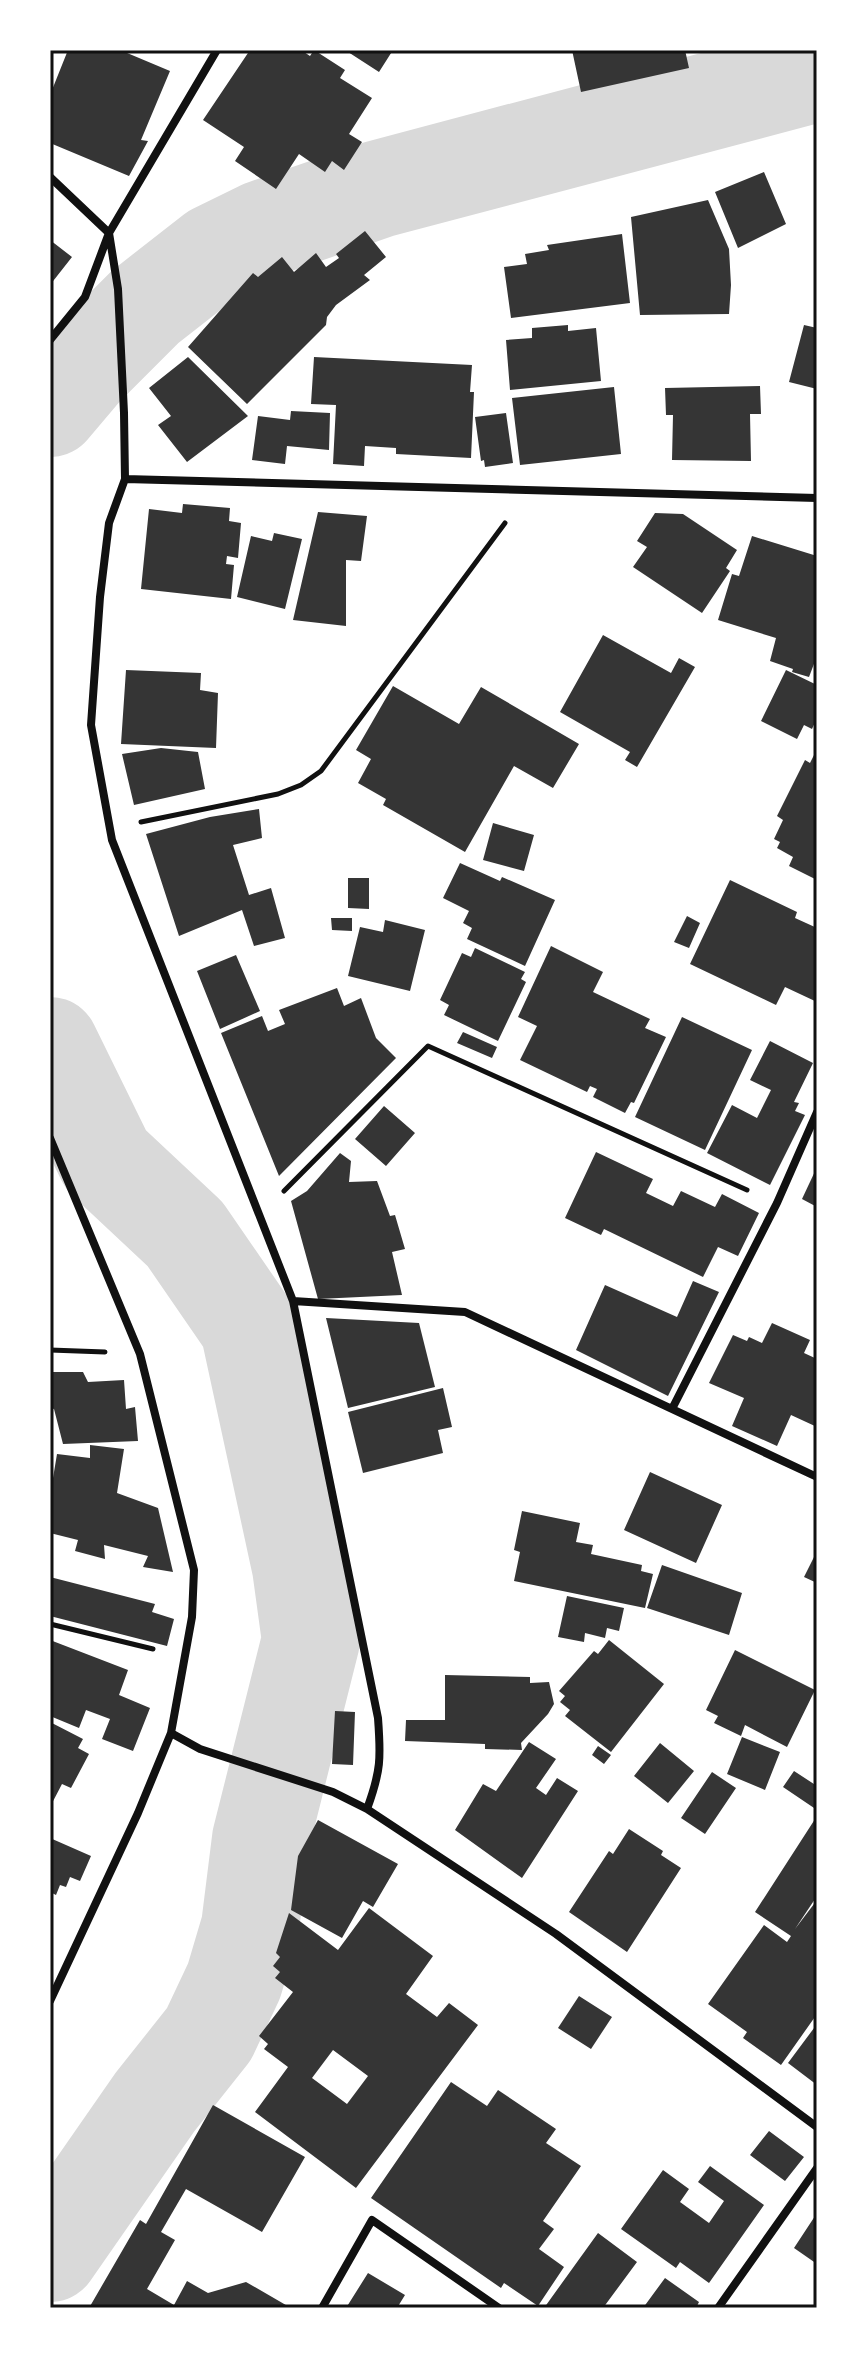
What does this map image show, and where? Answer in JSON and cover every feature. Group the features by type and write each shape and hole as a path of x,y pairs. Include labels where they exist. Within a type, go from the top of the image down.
{"street":[{"path":"50,340 85,297 109,233 217,50"},
{"path":"50,177 109,233 118,289 125,479 109,523 91,725 112,840 293,1301 378,1718 381,1758 378,1778 367,1809"},
{"path":"125,479 817,498"},
{"path":"673,1407 777,1203 817,1112"},
{"path":"50,1138 140,1354 194,1570 192,1617 171,1733 138,1813 50,2001"},
{"path":"293,1301 465,1312 817,1477"},
{"path":"171,1733 200,1749 333,1792 367,1809 556,1934 817,2127"},
{"path":"718,2308 817,2168"},
{"path":"322,2308 372,2220 499,2308"}],"path":[{"path":"110,828 278,794 301,785 321,771 479,561 529,489"},
{"path":"259,1215 428,1046 777,1203"},
{"path":"50,1350 140,1354"},
{"path":"50,1624 185,1657"}],"building":[{"path":"68,50 120,50 170,71 141,140 148,141 129,176 50,143 50,95"},
{"path":"250,50 301,50 310,56 314,50 345,70 340,78 372,98 349,134 362,142 344,170 332,161 325,172 299,154 276,189 235,161 244,147 203,120"},
{"path":"345,50 393,50 379,72"},
{"path":"572,50 685,50 689,68 581,92"},
{"path":"764,172 786,224 738,248 715,192"},
{"path":"708,200 729,249 729,314 640,315 631,217"},
{"path":"365,231 386,257 364,275 370,280 336,305 327,317 326,325 247,404 188,347 253,273 258,277 282,257 294,272 316,253 326,267 339,258 336,254"},
{"path":"622,234 630,303 511,318 504,267 527,264 525,254 549,250 547,245"},
{"path":"50,240 72,257 50,285"},
{"path":"568,325 568,331 596,328 601,381 510,390 506,340 532,338 532,328"},
{"path":"804,325 817,328 817,389 789,382"},
{"path":"188,357 248,416 187,462 158,425 171,416 149,388"},
{"path":"314,357 472,365 471,458 396,454 396,448 365,446 364,466 333,464 336,405 311,404"},
{"path":"760,386 761,414 750,414 751,461 672,460 673,415 666,415 665,388"},
{"path":"614,387 621,454 520,465 512,398"},
{"path":"291,411 330,413 329,450 287,446 285,464 252,460 258,416 290,420"},
{"path":"506,413 513,463 485,467 484,460 481,461 475,417"},
{"path":"183,504 230,508 229,521 241,523 238,558 227,556 226,564 234,565 231,599 141,589 149,509 182,513"},
{"path":"318,512 367,516 361,561 346,560 346,626 293,620"},
{"path":"655,513 683,514 737,550 726,568 730,571 702,613 633,567 647,547 637,541"},
{"path":"274,533 302,539 285,609 237,597 251,536 272,541"},
{"path":"752,536 817,556 817,656 809,677 770,661 776,638 718,620 732,574 739,576"},
{"path":"603,635 671,673 679,658 695,667 637,767 625,760 630,752 560,712"},
{"path":"126,670 201,673 200,690 218,693 216,748 121,744"},
{"path":"786,670 817,685 817,718 812,729 804,725 797,739 761,721"},
{"path":"393,686 459,724 481,687 579,744 553,788 514,766 465,852 383,805 386,799 358,783 371,759 356,750"},
{"path":"161,748 198,752 205,789 134,805 122,754"},
{"path":"814,755 817,756 817,880 789,866 793,857 777,848 780,842 774,839 783,820 777,816 805,760 810,763"},
{"path":"259,809 262,838 233,845 249,895 271,888 285,938 254,946 242,910 179,936 146,834 210,817"},
{"path":"493,823 534,835 524,871 483,860"},
{"path":"460,863 555,900 525,966 467,939 472,928 463,923 469,911 443,898"},
{"path":"348,878 369,878 369,909 348,908"},
{"path":"730,880 797,912 795,918 817,928 817,1002 785,987 776,1005 690,964"},
{"path":"687,916 700,923 689,948 674,942"},
{"path":"331,918 352,918 352,931 332,930"},
{"path":"385,920 425,930 410,991 348,976 360,927 383,932"},
{"path":"551,946 603,972 593,992 650,1019 645,1028 666,1037 634,1103 631,1102 625,1113 593,1097 597,1089 590,1086 587,1092 520,1060 537,1026 518,1017"},
{"path":"475,948 525,972 521,979 526,982 498,1041 444,1015 449,1005 440,1000 462,953 471,957"},
{"path":"236,955 260,1011 220,1029 197,971"},
{"path":"337,988 344,1006 361,998 376,1038 396,1058 279,1176 221,1033 262,1016 268,1031 285,1024 279,1010"},
{"path":"682,1017 752,1050 705,1150 635,1117"},
{"path":"463,1032 497,1047 492,1058 457,1043"},
{"path":"770,1041 813,1063 794,1102 799,1103 795,1111 805,1115 770,1185 707,1153 732,1105 757,1118 771,1090 750,1080"},
{"path":"384,1106 415,1133 386,1166 355,1139"},
{"path":"596,1152 653,1179 646,1193 673,1206 681,1191 715,1207 722,1194 759,1213 738,1256 718,1247 703,1277 604,1229 601,1235 565,1218"},
{"path":"340,1153 351,1161 349,1182 377,1181 390,1216 395,1215 405,1249 392,1252 402,1295 318,1299 291,1201 307,1191"},
{"path":"817,1167 817,1207 802,1199"},
{"path":"693,1281 719,1292 668,1396 576,1350 605,1285 677,1317"},
{"path":"326,1318 419,1323 435,1387 348,1408"},
{"path":"772,1323 810,1340 804,1353 817,1359 817,1427 791,1415 777,1446 732,1426 744,1398 709,1383 733,1335 762,1343"},
{"path":"50,1372 83,1372 88,1382 124,1380 126,1409 135,1407 138,1441 63,1444 54,1409 50,1408"},
{"path":"443,1388 452,1427 438,1430 443,1453 363,1473 348,1412"},
{"path":"90,1445 124,1449 117,1493 158,1508 173,1572 143,1567 148,1556 104,1545 105,1559 75,1551 78,1540 50,1533 50,1496 57,1454 90,1458"},
{"path":"650,1472 722,1505 696,1563 624,1530"},
{"path":"522,1511 580,1523 576,1542 593,1545 591,1554 642,1565 641,1571 653,1574 645,1608 514,1581 520,1552 514,1550"},
{"path":"817,1551 817,1583 804,1577"},
{"path":"662,1565 742,1593 729,1635 647,1608"},
{"path":"50,1577 155,1604 152,1612 174,1619 167,1646 50,1616"},
{"path":"567,1596 624,1608 619,1631 607,1628 605,1638 585,1633 584,1642 558,1637"},
{"path":"50,1640 128,1670 119,1695 150,1708 133,1751 102,1739 110,1719 86,1710 79,1728 50,1716"},
{"path":"609,1640 664,1684 611,1752 565,1716 570,1710 560,1702 565,1696 559,1691 594,1651 598,1654"},
{"path":"735,1650 815,1690 787,1747 745,1725 741,1736 714,1723 718,1716 706,1710"},
{"path":"445,1675 530,1677 530,1683 549,1682 554,1704 521,1743 522,1750 485,1749 485,1744 405,1741 406,1720 445,1720"},
{"path":"335,1711 355,1712 353,1765 332,1764"},
{"path":"50,1722 83,1739 78,1748 89,1754 71,1788 62,1784 50,1807"},
{"path":"742,1737 780,1752 765,1790 727,1774"},
{"path":"529,1742 556,1759 536,1788 546,1795 557,1778 578,1791 522,1878 455,1830 483,1784 496,1791"},
{"path":"660,1743 694,1771 668,1803 634,1776"},
{"path":"598,1746 611,1755 604,1764 592,1755"},
{"path":"794,1771 817,1786 817,1810 783,1787"},
{"path":"712,1772 736,1788 705,1834 681,1818"},
{"path":"817,1816 817,1896 795,1929 817,1900 817,2014 781,2065 743,2038 747,2032 708,2004 764,1925 787,1942 791,1936 755,1912"},
{"path":"318,1820 398,1864 373,1907 363,1901 342,1938 291,1910 298,1856"},
{"path":"629,1829 663,1851 661,1855 681,1868 627,1952 569,1912 609,1851 613,1854"},
{"path":"50,1838 91,1856 80,1881 70,1877 66,1887 60,1885 56,1895 50,1892"},
{"path":"369,1908 433,1956 406,1994 437,2017 449,2003 478,2025 356,2188 255,2112 288,2067 264,2049 268,2044 259,2036 293,1992 275,1978 280,1972 273,1966 280,1957 276,1953 289,1913 338,1950","holes":["333,2050 368,2076 347,2104 312,2078"]},
{"path":"579,1996 612,2017 591,2049 558,2028"},
{"path":"817,2024 817,2085 788,2063"},
{"path":"451,2082 487,2106 498,2090 556,2129 546,2143 581,2166 543,2221 554,2229 539,2249 564,2267 538,2306 504,2283 501,2288 371,2198"},
{"path":"213,2105 305,2157 262,2232 186,2189 161,2232 175,2240 147,2289 174,2305 187,2281 208,2293 246,2282 291,2308 89,2308 140,2220 146,2224"},
{"path":"769,2131 804,2157 785,2181 750,2155"},
{"path":"710,2166 764,2205 709,2283 680,2262 676,2268 621,2229 663,2170 689,2189 680,2202 709,2223 724,2201 698,2182"},
{"path":"817,2213 817,2264 794,2248"},
{"path":"598,2233 637,2262 603,2308 544,2308"},
{"path":"368,2273 405,2295 397,2308 346,2308"},
{"path":"665,2278 699,2302 696,2308 643,2308"}],"waterway":[{"path":"50,408 83,369 145,307 214,253 263,229 379,189 817,73"},
{"path":"50,1046 106,1160 185,1234 249,1327 301,1567 311,1640 261,1839 250,1927 234,1981 209,2034 155,2102 50,2253"}]}
